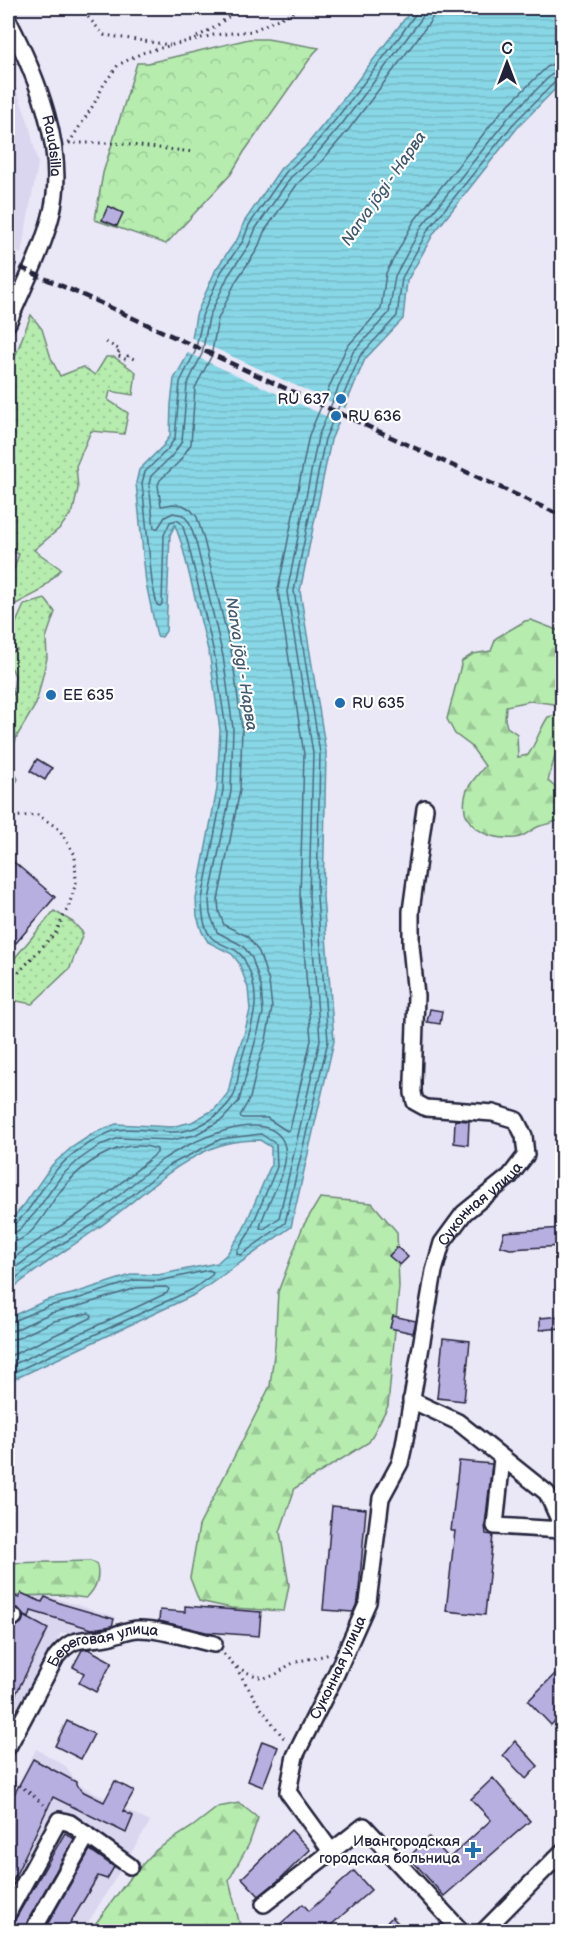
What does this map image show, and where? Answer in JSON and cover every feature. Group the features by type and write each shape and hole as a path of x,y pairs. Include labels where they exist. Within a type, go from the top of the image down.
{"street":[{"name":"Raudsilla","path":"8,20 25,53 45,112 51,132 55,167 52,210 47,229 8,323"},
{"name":"Суконная улица","path":"331,1851 288,1792 295,1756 368,1602 381,1498 400,1463 434,1271 442,1243 464,1213 510,1176 526,1155 524,1136 516,1120 493,1113 426,1108 415,1102 413,1081 416,996 411,945 411,911 425,808"},
{"path":"411,1400 458,1422 547,1493 562,1528 495,1526 502,1458"},
{"name":"Береговая улица","path":"8,1747 56,1657 63,1648 74,1641 106,1637 137,1629 214,1644"},
{"path":"8,1913 58,1820 70,1823 130,1866"},
{"path":"264,1904 364,1826 462,1932"},
{"path":"36,1925 86,1834"},
{"path":"483,1932 562,1852"}],"path":[{"path":"80,8 104,35 172,45 200,36 240,8"},
{"path":"194,152 113,143 69,143 118,65 142,53 172,45 214,35 252,31 302,8"},
{"path":"106,342 120,350 117,355 126,360 128,356 136,360"},
{"path":"8,819 38,815 59,830 75,855 76,883 69,905 56,932 8,984"},
{"path":"214,1644 235,1666 260,1707 295,1756"},
{"path":"235,1666 247,1674 265,1678 273,1676 290,1664 301,1660 316,1659 349,1645"},
{"path":"8,1780 28,1792 58,1820"}],"shaded area":[{"path":"8,67 29,124 38,164 21,254 8,248"},
{"path":"8,550 19,554 8,586"},
{"path":"8,1595 48,1596 116,1617 110,1635 61,1633 8,1736"},
{"path":"36,1749 64,1765 78,1784 150,1822 83,1931 8,1931 8,1804"}],"green space":[{"path":"249,39 267,39 319,48 244,152 231,174 166,244 95,220 103,173 137,63 148,63"},
{"path":"31,315 42,329 51,358 60,376 83,367 95,375 106,357 114,357 136,372 133,395 110,391 108,400 128,413 124,434 91,431 76,466 78,489 73,511 60,528 34,550 61,569 39,592 16,604 8,599 8,586 19,554 8,550 8,375"},
{"path":"45,599 55,612 46,638 47,658 36,704 17,736 8,763 8,695 13,695 15,676 12,669 8,672 8,654 17,650 8,644 8,641 24,605"},
{"path":"531,620 562,632 562,705 530,701 506,706 505,720 507,727 517,734 518,757 528,755 548,717 562,714 562,743 557,749 548,781 562,793 562,819 537,827 519,837 504,838 477,829 466,814 464,804 467,789 485,766 471,746 455,734 447,719 462,661 473,654 491,651 496,638 525,621"},
{"path":"8,763 18,779 8,796"},
{"path":"54,911 73,922 83,933 70,968 32,1004 17,1001 8,1006 8,966"},
{"path":"320,1198 372,1203 397,1232 399,1287 388,1406 369,1442 295,1488 280,1532 289,1585 284,1611 231,1608 199,1601 190,1578 199,1526 270,1386 278,1292 303,1226"},
{"path":"90,1561 96,1563 98,1577 95,1586 86,1598 61,1595 8,1596 8,1563"},
{"path":"239,1803 258,1818 249,1844 229,1880 239,1922 247,1931 90,1931 128,1880 156,1850 218,1807"}],"water":[{"name":"Narva jõgi - Нарва","path":"413,8 562,8 562,82 518,127 434,233 407,281 403,319 365,359 331,440 300,591 326,752 323,897 334,1041 291,1227 196,1294 8,1382 8,1318 47,1300 134,1274 158,1275 217,1263 227,1254 243,1230 271,1165 271,1147 260,1140 224,1144 190,1159 8,1292 8,1223 24,1205 52,1165 71,1148 94,1133 116,1124 171,1127 192,1122 215,1109 228,1093 250,1010 248,988 239,963 232,954 208,942 197,916 196,899 217,789 220,730 210,658 175,525 170,535 166,631 162,637 157,636 146,583 136,483 139,470 170,436 174,379 191,345 196,315 216,269 238,238 244,222 281,168 305,147"}],"pier":[{"path":"190,337 347,409 341,423 186,352"}],"building":[{"path":"108,206 123,213 117,226 102,220"},
{"path":"37,759 52,768 45,780 30,771"},
{"path":"8,857 55,897 16,943 8,936"},
{"path":"430,1009 442,1011 440,1024 427,1022"},
{"path":"455,1120 469,1121 468,1145 454,1143"},
{"path":"562,1228 562,1246 510,1249 500,1246 504,1232"},
{"path":"397,1247 408,1257 400,1265 389,1256"},
{"path":"393,1316 416,1321 413,1333 390,1328"},
{"path":"562,1316 562,1328 540,1330 540,1318"},
{"path":"443,1338 470,1341 464,1401 437,1398"},
{"path":"459,1461 492,1464 485,1525 486,1534 493,1535 485,1615 446,1611 455,1531 451,1531"},
{"path":"332,1506 366,1509 358,1601 353,1612 323,1610"},
{"path":"21,1593 42,1602 45,1597 114,1619 112,1626 92,1629 31,1611 29,1618 23,1615 18,1608 8,1609 11,1595 19,1598"},
{"path":"185,1606 261,1612 259,1636 206,1632 159,1621 160,1610 185,1612"},
{"path":"24,1616 48,1629 8,1710 8,1639 12,1630 22,1622"},
{"path":"88,1649 112,1662 96,1692 79,1683 84,1673 73,1667 82,1650"},
{"path":"562,1667 562,1714 551,1725 528,1701"},
{"path":"67,1721 94,1734 81,1759 55,1746"},
{"path":"262,1741 278,1747 263,1787 248,1781"},
{"path":"515,1741 538,1766 526,1779 503,1755"},
{"path":"33,1759 76,1782 76,1785 84,1792 104,1802 115,1781 134,1791 123,1811 133,1816 126,1833 53,1797 8,1891 8,1806"},
{"path":"493,1778 530,1821 444,1896 409,1857 429,1837 449,1858 491,1820 471,1799"},
{"path":"291,1830 310,1850 259,1896 242,1878"},
{"path":"65,1833 74,1839 28,1920 26,1926 29,1932 8,1932"},
{"path":"90,1850 114,1867 107,1879 98,1876 65,1932 43,1932"},
{"path":"354,1871 371,1890 323,1932 271,1932 303,1904 309,1911"},
{"path":"392,1917 407,1932 378,1932"}],"railway":[{"path":"8,262 562,516"}],"place":[{"name":"RU 637","path":"341,399"},
{"name":"RU 636","path":"336,416"},
{"name":"EE 635","path":"51,695"},
{"name":"RU 635","path":"340,703"},
{"name":"Ивангородская городская больница","path":"473,1850"}]}
